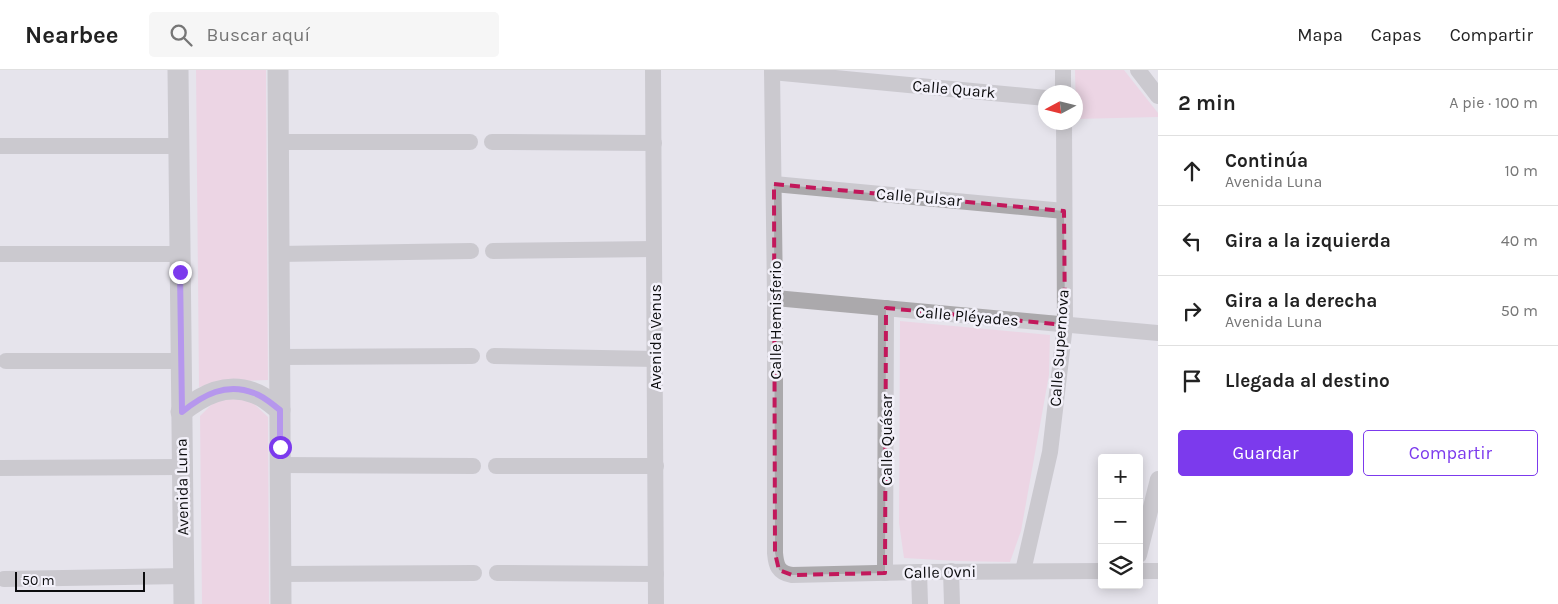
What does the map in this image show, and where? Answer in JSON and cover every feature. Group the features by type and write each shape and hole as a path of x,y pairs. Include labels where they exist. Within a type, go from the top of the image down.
{"street":[{"name":"Avenida Luna","path":"178,70 184,604"},
{"path":"278,70 281,604"},
{"name":"Avenida Venus","path":"653,70 656,604"},
{"path":"1063,70 1063,85"},
{"path":"1138,70 1158,96"},
{"name":"Calle Quark","path":"772,71 1038,97"},
{"name":"Calle Hemisferio","path":"772,71 775,298 775,552 779,570"},
{"name":"Calle Supernova","path":"1022,571 1050,452 1064,325 1064,130"},
{"path":"278,142 470,142"},
{"path":"492,142 654,143"},
{"path":"0,146 179,146"},
{"name":"Calle Pulsar","path":"774,184 1064,211"},
{"path":"493,251 654,249"},
{"path":"279,254 471,251"},
{"path":"0,254 180,254"},
{"name":"Calle Pléyades","path":"775,298 1158,333"},
{"name":"Calle Quásar","path":"885,573 886,308"},
{"path":"280,357 472,356"},
{"path":"494,356 655,359"},
{"path":"6,362 181,361"},
{"path":"182,412 206,394 233,390 254,392 280,410"},
{"path":"280,465 473,466"},
{"path":"496,466 656,466"},
{"path":"0,468 182,467"},
{"path":"1142,544 1158,479"},
{"name":"Calle Ovni","path":"779,570 785,574 792,575 951,571 1098,571"},
{"path":"951,571 952,604"},
{"path":"1143,571 1158,571"},
{"path":"920,572 920,604"},
{"path":"281,574 474,573"},
{"path":"497,573 656,574"},
{"path":"4,580 183,576"}],"highlighted area":[{"path":"774,184 1064,211 1065,325 886,308 885,573 792,575 779,570 775,553"}],"shaded area":[{"path":"196,70 266,70 268,380 241,381 199,387"},
{"path":"1075,70 1124,70 1158,113 1158,117 1083,119 1083,85 1075,85"},
{"path":"900,321 1050,335 1049,375 1021,531 1010,562 904,558 899,523"},
{"path":"247,397 268,417 269,604 202,604 200,416 215,401"}],"route":[{"path":"180,272 182,412 206,394 233,390 254,392 280,410 280,447"}]}
